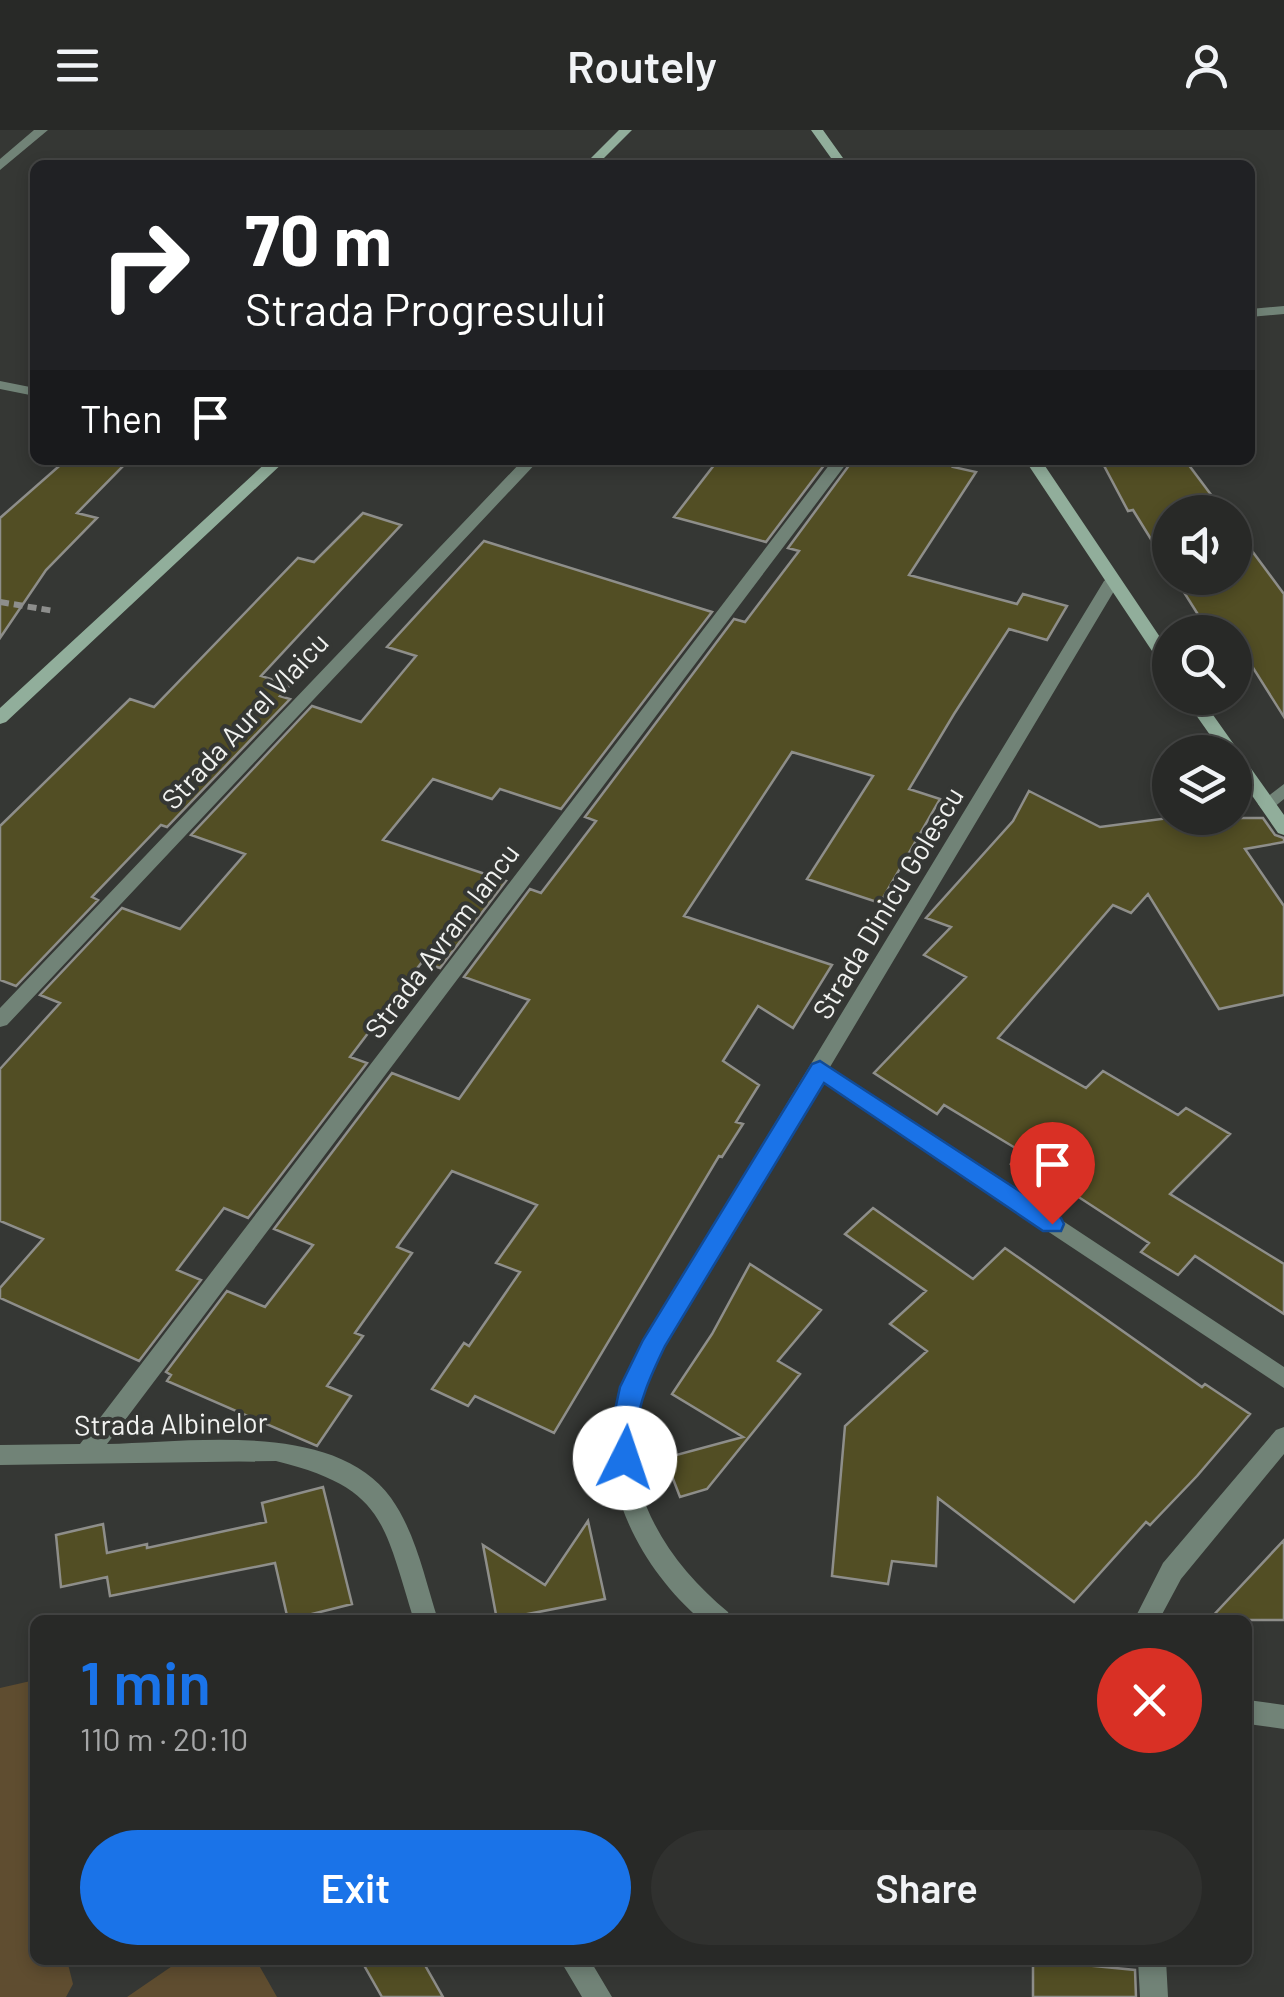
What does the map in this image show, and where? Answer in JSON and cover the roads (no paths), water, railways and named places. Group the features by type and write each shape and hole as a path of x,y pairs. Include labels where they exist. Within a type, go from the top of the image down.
{"main road":[{"path":"595,160 626,130"},
{"path":"817,130 838,160"},
{"path":"0,718 273,465"},
{"path":"1036,465 1152,639"},
{"path":"1252,782 1284,829"}],"street":[{"path":"0,166 42,130"},
{"path":"1255,313 1284,310"},
{"path":"0,385 30,391"},
{"name":"Strada Aurel Vlaicu","path":"0,1020 526,465"},
{"name":"Strada Avram Iancu","path":"86,1455 838,465"},
{"name":"Strada Dinicu Golescu","path":"712,1615 660,1560 637,1520 628,1483 623,1433 633,1387 655,1340 1112,581"},
{"path":"1267,804 1284,790"},
{"path":"820,1070 1284,1379"},
{"path":"1149,1615 1172,1571 1284,1437"},
{"name":"Strada Albinelor","path":"0,1455 276,1451 320,1460 361,1480 378,1496 392,1520 424,1615"},
{"path":"1252,1713 1284,1717"},
{"path":"577,1965 598,1997"},
{"path":"1152,1965 1154,1997"}]}
